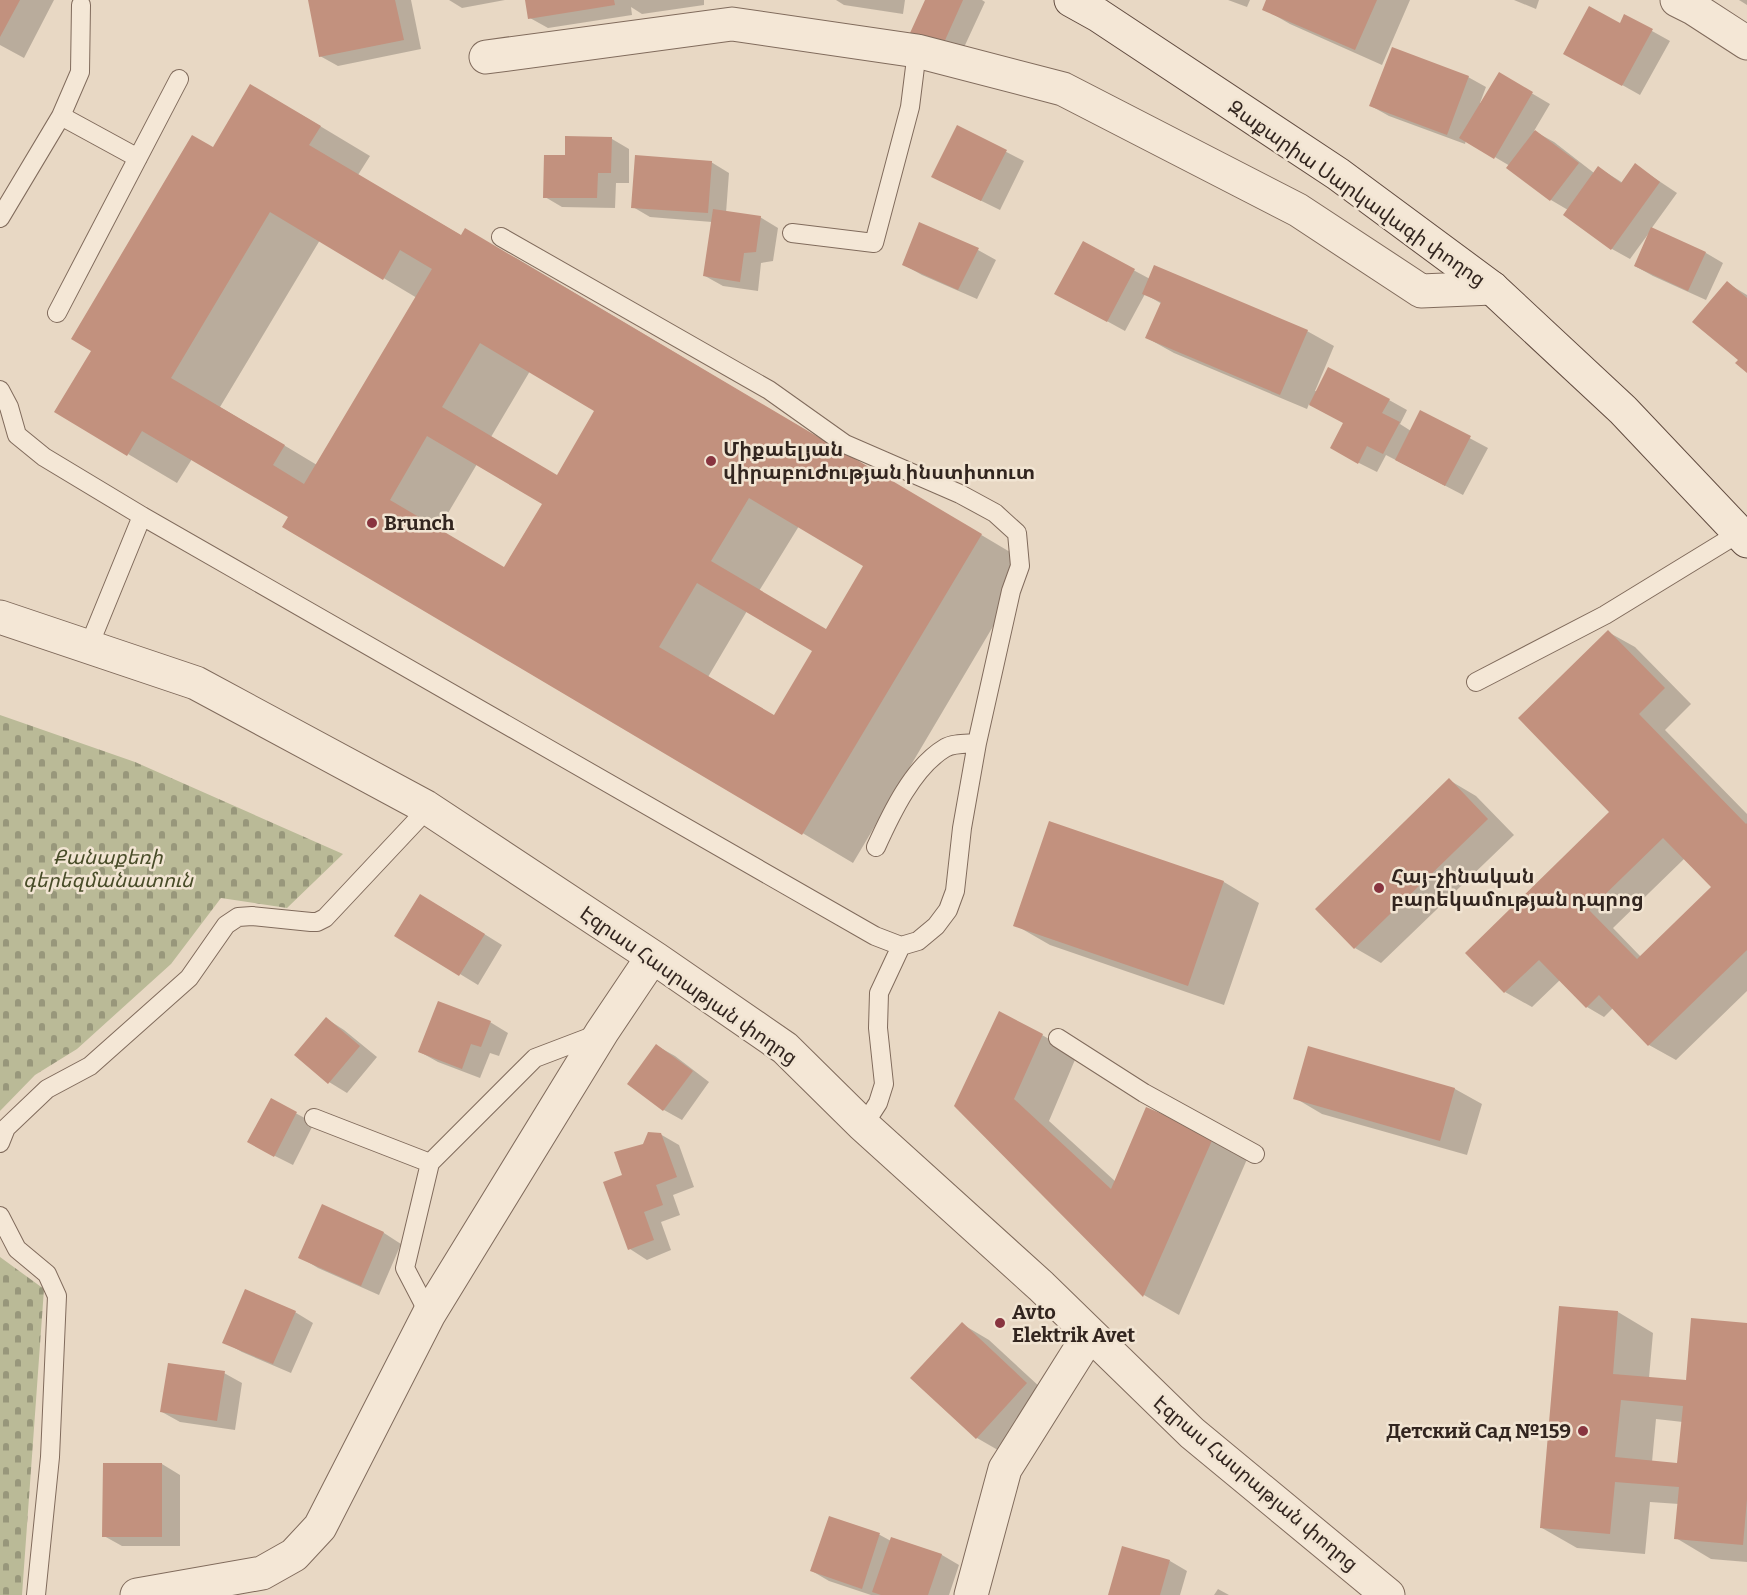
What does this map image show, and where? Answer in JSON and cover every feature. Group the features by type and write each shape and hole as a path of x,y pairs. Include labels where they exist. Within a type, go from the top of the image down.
{"street":[{"name":"Զաքարիա Սարկավագի փողոց","path":"1071,0 1098,15 1338,174 1492,288 1623,410 1743,537"},
{"path":"1677,0 1747,43"},
{"path":"486,57 732,24 917,51 1063,89 1298,210 1421,291 1492,288"},
{"name":"Էզրաս Հասրաթյան փողոց","path":"0,617 193,697 417,820 645,968 777,1063 860,1132 1041,1286 1192,1433 1388,1595"},
{"name":"Էզրաս Հասրաթյան փողոց","path":"0,633 196,682 426,807 656,959 785,1048 860,1132 1188,1448 1365,1595"},
{"path":"137,1595 262,1573 294,1556 320,1527 429,1314 602,1032 645,968"},
{"path":"971,1595 1005,1469 1082,1348"}],"lane":[{"path":"0,218 61,116 80,72 81,5"},
{"path":"792,233 874,243 910,107 917,51"},
{"path":"57,313 179,79"},
{"path":"61,116 138,158"},
{"path":"0,390 9,407 17,435 44,457 142,516 875,936 901,946 918,941 936,926 948,910 955,891 962,828 978,742 1011,591 1020,566 1017,533 995,513 960,494 845,444 769,390 501,237"},
{"path":"86,653 142,516"},
{"path":"1476,682 1605,615 1743,537"},
{"path":"876,847 888,821 922,767 947,746 978,742"},
{"path":"0,1143 6,1128 48,1089 90,1066 189,978 226,925 238,917 252,916 310,922 317,922 325,918 417,820"},
{"path":"860,1132 878,1103 884,1084 878,1028 879,993 901,946"},
{"path":"429,1314 405,1268 430,1163 535,1058 602,1032"},
{"path":"1058,1038 1144,1093 1255,1154"},
{"path":"314,1118 430,1163"},
{"path":"0,1216 17,1249 47,1274 57,1296 50,1457 36,1595"}],"green space":[{"name":"Քանաքեռի գերեզմանատուն","path":"0,715 135,762 343,854 287,908 221,898 171,964 77,1049 35,1075 0,1111"},
{"path":"0,1257 44,1289 22,1595 0,1595"}],"building":[{"path":"0,0 20,0 0,37"},
{"path":"308,0 395,0 404,40 319,57"},
{"path":"525,0 614,0 615,5 528,19"},
{"path":"925,0 963,0 942,47 910,33"},
{"path":"1266,0 1377,0 1355,50 1262,10"},
{"path":"1589,6 1620,23 1624,14 1653,29 1622,86 1563,54"},
{"path":"1392,47 1469,76 1447,135 1369,106"},
{"path":"1499,72 1533,92 1494,159 1459,138"},
{"name":"Միքաելյան վիրաբուժության ինստիտուտ","path":"250,84 321,126 309,145 461,235 465,228 982,534 802,835 282,527 288,517 142,431 127,456 54,412 91,351 71,339 192,135 213,147","holes":["270,212 383,280 400,250 432,269 304,484 273,465 285,445 171,378","480,343 594,411 557,475 442,407","427,436 542,504 504,567 390,500","749,498 863,566 826,629 711,561","697,583 812,651 774,715 659,647"]},
{"path":"957,125 1007,150 981,201 931,177"},
{"path":"1535,130 1579,163 1550,201 1506,168"},
{"path":"565,136 612,137 611,173 598,173 597,198 543,198 544,155 565,155"},
{"path":"635,155 712,161 708,213 631,208"},
{"path":"1635,163 1660,182 1611,250 1563,215 1598,166 1621,183"},
{"path":"713,209 761,216 756,252 744,253 740,282 703,276"},
{"path":"919,222 979,248 958,290 902,265"},
{"path":"1651,227 1706,252 1688,291 1634,266"},
{"path":"1083,241 1135,269 1107,322 1054,294"},
{"path":"1154,265 1308,330 1280,395 1145,338 1161,302 1142,294"},
{"path":"1727,281 1747,298 1747,373 1735,363 1738,360 1692,322"},
{"path":"1328,367 1390,399 1382,413 1400,422 1383,454 1367,446 1358,464 1330,448 1343,423 1309,405"},
{"path":"1420,410 1471,436 1445,486 1395,460"},
{"path":"1608,630 1665,688 1639,714 1747,823 1747,950 1648,1046 1599,995 1586,1008 1539,960 1504,993 1465,953 1609,812 1518,718","holes":["1663,838 1711,887 1637,959 1589,910"]},
{"path":"1449,778 1488,819 1354,949 1315,909"},
{"path":"1049,821 1224,881 1188,986 1013,926"},
{"path":"420,894 485,934 459,976 394,936"},
{"path":"438,1001 491,1021 481,1047 471,1044 462,1069 418,1052"},
{"path":"999,1011 1043,1034 1014,1099 1111,1189 1146,1107 1214,1136 1143,1297 954,1106"},
{"path":"326,1017 360,1046 328,1084 294,1055"},
{"path":"656,1044 693,1071 663,1111 627,1084"},
{"path":"1308,1046 1455,1088 1440,1141 1293,1099"},
{"path":"271,1098 297,1112 274,1157 247,1142"},
{"path":"648,1132 661,1133 677,1177 656,1185 663,1205 644,1212 654,1240 628,1250 603,1182 622,1175 614,1152 643,1144"},
{"path":"322,1204 384,1232 361,1286 298,1258"},
{"path":"245,1289 296,1311 273,1364 222,1343"},
{"name":"Детский Сад №159","path":"1559,1306 1618,1311 1613,1374 1686,1380 1691,1318 1747,1323 1747,1499 1743,1545 1674,1539 1679,1487 1615,1482 1610,1534 1540,1528","holes":["1621,1400 1683,1406 1677,1463 1615,1457"]},
{"path":"962,1322 1027,1383 976,1439 910,1378"},
{"path":"168,1363 225,1371 217,1421 160,1412"},
{"path":"103,1463 162,1463 162,1537 102,1537"},
{"path":"829,1516 880,1533 862,1589 810,1571"},
{"path":"891,1537 942,1554 928,1595 881,1595 872,1592"},
{"path":"1122,1546 1170,1560 1160,1595 1108,1595"}],"place":[{"name":"Միքաելյան վիրաբուժության ինստիտուտ","path":"711,461"},
{"name":"Brunch","path":"372,523"},
{"name":"Հայ-չինական բարեկամության դպրոց","path":"1379,888"},
{"name":"Avto Elektrik Avet","path":"1000,1323"},
{"name":"Детский Сад №159","path":"1583,1431"}]}
